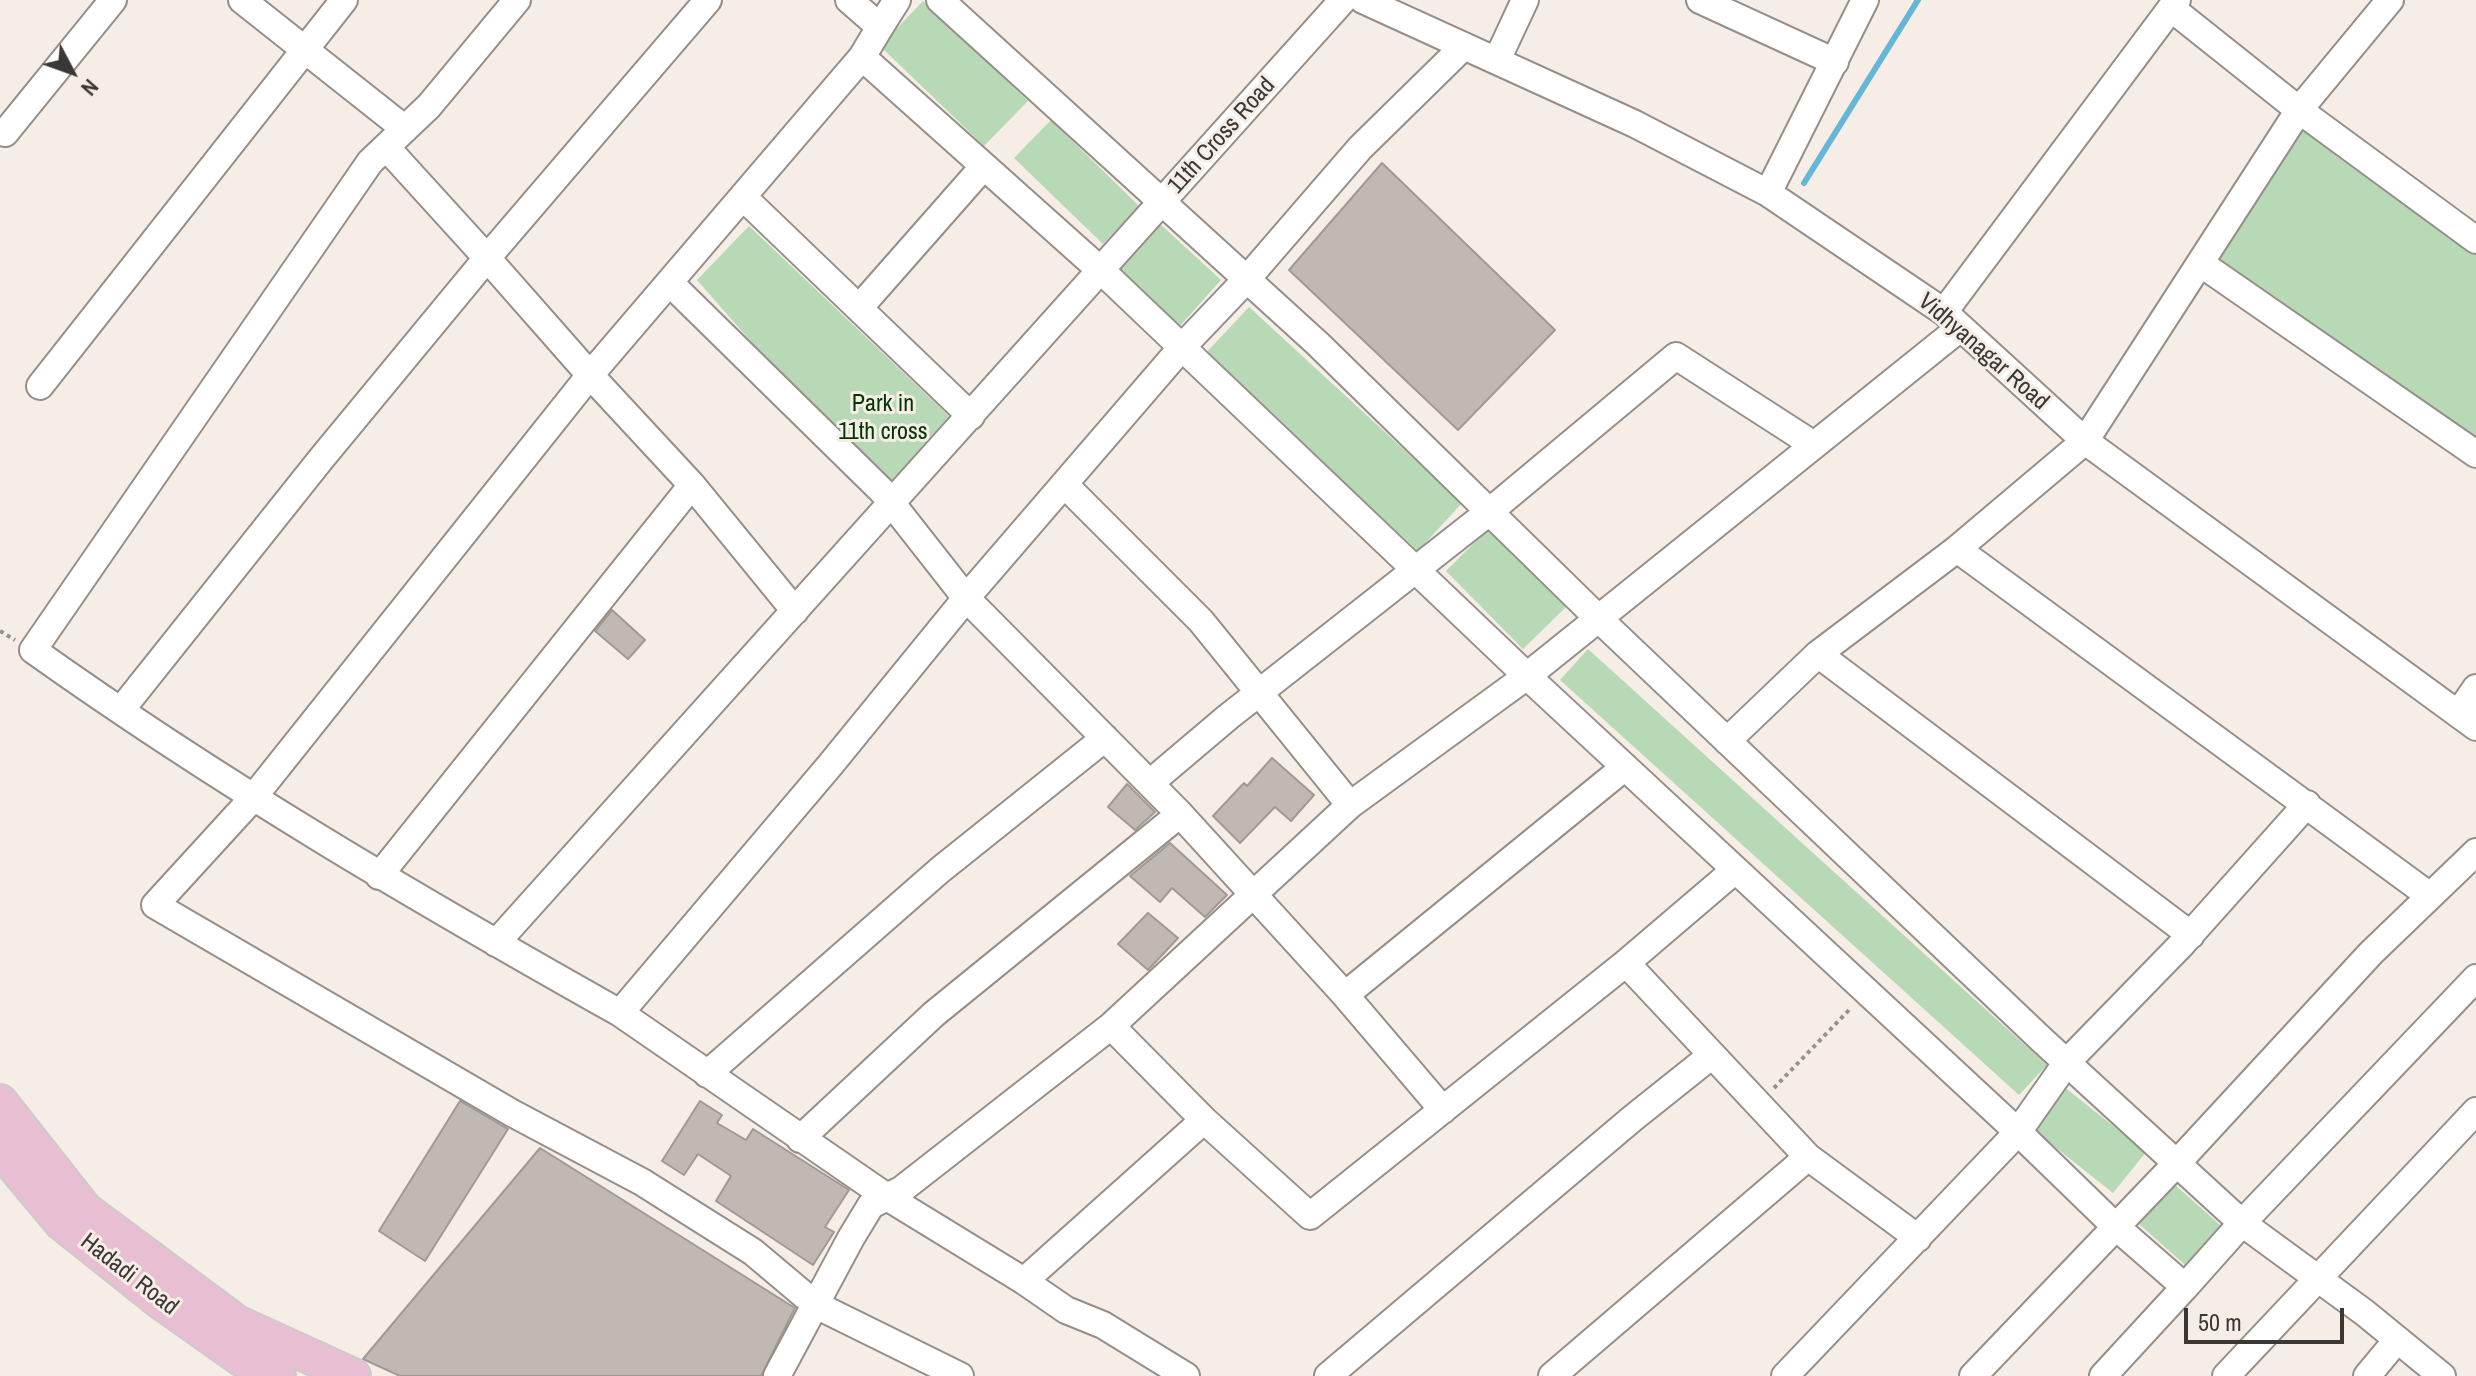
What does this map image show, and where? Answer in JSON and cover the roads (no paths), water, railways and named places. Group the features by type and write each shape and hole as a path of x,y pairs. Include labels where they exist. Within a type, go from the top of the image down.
{"main road":[{"path":"0,1102 7,1143 85,1210 237,1323 353,1376"},
{"name":"Hadadi Road","path":"7,1143 62,1223 160,1301 242,1359 278,1376"}],"street":[{"path":"2,135 113,0"},
{"path":"242,0 405,129"},
{"path":"40,386 344,0"},
{"path":"517,0 429,106 370,162 33,650 252,799 379,876 620,1013 887,1197 1066,1310 1103,1325 1186,1376"},
{"path":"121,710 321,459 487,258 708,0"},
{"path":"849,0 880,27"},
{"path":"897,0 862,57 590,375 252,799 155,905 512,1113 642,1182 753,1252 816,1305 960,1376"},
{"path":"940,0 1318,344 1727,741 2242,1223 2442,1376"},
{"name":"11th Cross Road","path":"496,943 1343,0"},
{"name":"Vidhyanagar Road","path":"1363,0 1635,124 1768,193 1952,320 2085,441 2467,720"},
{"path":"1497,60 1525,0"},
{"path":"1700,0 1835,62"},
{"path":"1768,193 1865,0"},
{"path":"1727,741 1818,654 1957,549 2085,441 2299,110 2390,0"},
{"path":"777,1376 871,1205 901,1190 1111,1026 1350,805 1527,676 1814,445 1952,320 2174,4 2299,110 2476,240"},
{"path":"620,1013 831,764 966,598 1183,346 1246,280 1360,148 1464,46"},
{"path":"862,57 1183,346 1527,676 2115,1226 2185,1287"},
{"path":"386,147 692,485 795,611"},
{"path":"859,308 984,166"},
{"path":"743,197 971,416"},
{"path":"2200,263 2476,454"},
{"path":"670,283 882,491 966,598 1180,814 1345,995 1443,1110"},
{"path":"1150,783 1489,512 1676,356 1814,445"},
{"path":"1064,484 1201,621 1350,805"},
{"path":"379,876 692,485"},
{"path":"1957,549 2430,896"},
{"path":"1818,654 2191,935"},
{"path":"2467,720 2476,688"},
{"path":"707,1074 940,870 1105,738"},
{"path":"1345,995 1625,767"},
{"path":"1785,1376 2018,1132 2067,1062 2191,935 2307,804"},
{"path":"800,1139 934,1014 1180,814"},
{"path":"1973,1376 2177,1163 2371,953 2476,852"},
{"path":"1111,1026 1204,1120 1310,1216 1626,963 1735,870"},
{"path":"1626,963 1808,1157 1918,1238"},
{"path":"2103,1376 2242,1223 2476,978"},
{"path":"1328,1376 1712,1055"},
{"path":"2226,1376 2317,1278 2466,1139 2476,1111"},
{"path":"1024,1281 1204,1120"},
{"path":"1552,1376 1808,1157"},
{"path":"2367,1376 2397,1340"}],"waterway":[{"path":"1804,183 1918,0"}],"park label":[{"name":"Park in 11th cross","path":"883,419"}]}
